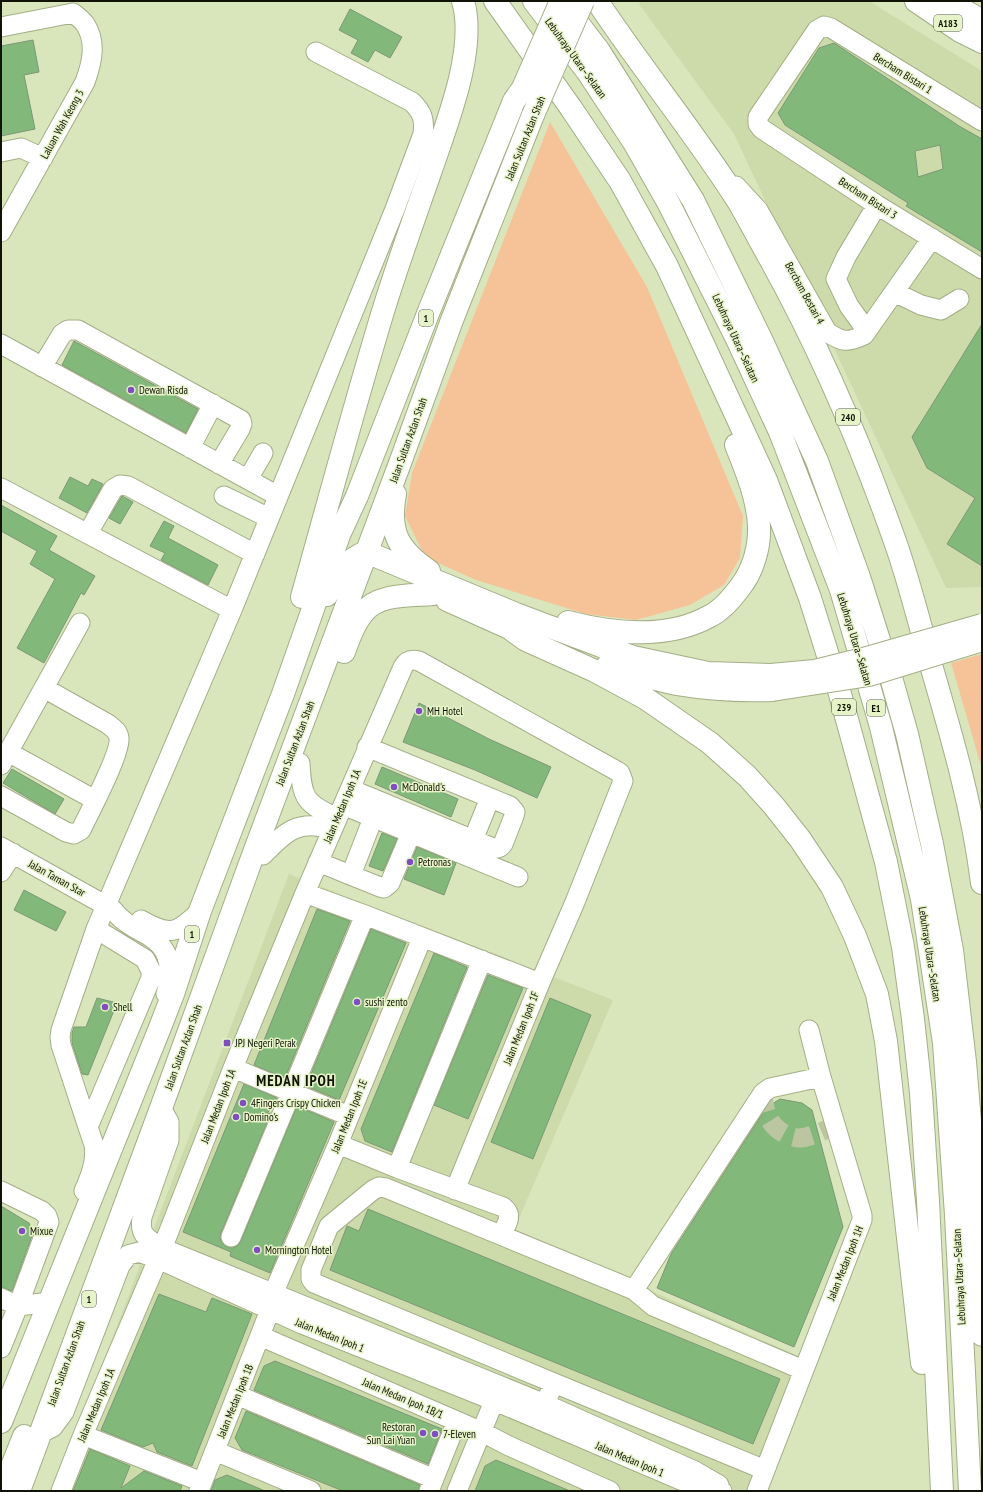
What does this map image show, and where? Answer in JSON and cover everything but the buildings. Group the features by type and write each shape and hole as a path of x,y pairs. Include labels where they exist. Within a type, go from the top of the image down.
{"main road":[{"path":"283,694 284,664 334,481 382,317 432,137 463,68 467,13 463,1"},
{"name":"239","path":"495,1 572,108 620,181 667,266 766,480 804,583 840,694 886,862 903,947 913,1019 921,1093 928,1201 942,1491"},
{"name":"Lebuhraya Utara–Selatan","path":"534,1 587,71 635,144 669,204 736,337 780,432 841,590 881,727 922,899 944,1044 956,1215 970,1491"},
{"name":"1","path":"1,1422 173,994 200,910 283,694 328,563 357,496 429,311 514,101 515,85 551,1"},
{"path":"514,101 523,88 561,1"},
{"name":"Lebuhraya Utara–Selatan","path":"561,1 599,51 692,200 762,340 817,461 859,577 892,681 907,734 932,844 952,950 965,1062 974,1165 982,1335"},
{"name":"Jalan Sultan Azlan Shah","path":"19,1491 161,1108 345,581 362,558 400,463 452,320 533,115 584,1"},
{"name":"240","path":"597,1 702,147 738,202 786,286 830,376 862,450 898,549 950,732 968,802 982,884"},
{"name":"A183","path":"916,1 960,31 982,42"},
{"name":"A183","path":"948,1 982,22"},
{"path":"514,622 534,612 611,632 636,633 677,629 712,615 737,592 748,575 758,542 759,526 755,498 740,454 685,326 667,266"},
{"path":"400,463 393,504 397,540 412,560 441,590"},
{"path":"357,496 352,539 362,558 441,590 604,663 652,678 682,685 719,690 771,682 869,676 982,640"},
{"path":"159,1030 197,945 331,584 345,581"},
{"path":"209,974 230,952 264,855 355,624 363,612 371,605 381,600 441,590"},
{"path":"514,622 526,640 596,671 626,687 675,718 710,743 747,776 774,806 800,839 832,887 855,936 877,994 886,1041 929,1424 940,1456"},
{"path":"771,682 863,659 982,625"},
{"path":"968,802 982,834"},
{"path":"2,1491 62,1337 73,1322 84,1313"}],"street":[{"path":"1,27 72,7"},
{"name":"Laluan Wah Keong 3","path":"1,232 6,210 43,158 85,82 90,68 92,47 90,34 72,7"},
{"name":"Bercham Bistari 1","path":"758,124 758,117 817,30 824,26 831,28 982,122"},
{"path":"78,1233 81,1199 90,1174 94,1144 61,1044 61,1030 96,930 109,908 395,209 432,137 424,116 412,102 316,52"},
{"name":"Bercham Bistari 3","path":"758,124 762,129 878,205 982,269"},
{"name":"Bercham Bestari 4","path":"702,147 758,210 827,332 839,340 852,340 864,335 932,238"},
{"path":"1,152 21,148 43,158"},
{"path":"867,330 849,306 836,279 846,257 878,205"},
{"path":"894,292 921,305 941,310 959,299"},
{"path":"42,367 62,334 68,330 78,330 241,420 242,424 219,464"},
{"path":"1,344 278,496"},
{"path":"190,448 213,404"},
{"path":"248,479 264,453"},
{"path":"88,533 113,489 120,485 128,486 255,554"},
{"path":"1,488 232,610"},
{"path":"224,496 269,518"},
{"path":"80,623 4,759 95,800"},
{"name":"Jalan Medan Ipoh 1A","path":"61,1491 83,1435 160,1254 233,1068 305,893 367,747 403,667 409,660 414,660 473,691 620,773 623,781 620,790 575,902 540,983"},
{"path":"1,796 71,834 78,833 81,830 114,760 119,745 119,737 115,729 44,688"},
{"path":"300,763 301,785 305,796 317,808 340,810 473,840 497,849 503,844 515,812 510,806 367,747"},
{"path":"473,840 490,798"},
{"path":"340,810 373,818 518,877"},
{"path":"264,855 284,834 311,824 320,825 340,810"},
{"path":"351,875 373,818"},
{"path":"318,862 384,888 387,886 411,833"},
{"path":"1,872 7,850"},
{"name":"Jalan Taman Star","path":"7,850 109,908 124,921 153,938 161,946 166,954 170,974 160,1012 159,1030"},
{"name":"Jalan Medan Ipoh 1F","path":"305,893 540,983 455,1190"},
{"name":"Jalan Taman Star","path":"109,908 128,914 156,928 166,931 176,930 182,927 200,910"},
{"path":"231,1238 365,915"},
{"path":"88,1127 151,978 151,971 145,959 96,930"},
{"name":"Jalan Medan Ipoh 1E","path":"272,1302 422,938"},
{"path":"397,1168 482,960"},
{"name":"Jalan Medan Ipoh 1H","path":"757,1491 862,1218 821,1077 809,1030"},
{"path":"233,1068 349,1116"},
{"path":"634,1290 763,1093 770,1088 821,1077"},
{"name":"Jalan Medan Ipoh 1","path":"160,1254 141,1230 141,1225 142,1217 169,1140 169,1122 161,1108"},
{"path":"338,1144 506,1209 509,1220 501,1236"},
{"path":"765,1470 318,1285 311,1279 311,1270 329,1226 374,1190 379,1187 386,1188 634,1290 653,1306 803,1370"},
{"path":"1,1191 42,1211 47,1216 49,1222 1,1348"},
{"name":"Jalan Medan Ipoh 1","path":"41,1433 53,1427 64,1412 120,1266 128,1254 139,1252 160,1254 272,1302 498,1394 690,1482 722,1491"},
{"path":"1,1298 18,1306 37,1333"},
{"name":"Jalan Medan Ipoh 1","path":"272,1302 270,1301 275,1308 302,1324 498,1394 545,1404 690,1482 731,1491"},
{"path":"18,1306 50,1302"},
{"name":"Jalan Medan Ipoh 1B","path":"201,1487 272,1302"},
{"name":"Jalan Medan Ipoh 1B/1","path":"260,1336 482,1432 509,1446 610,1491"},
{"path":"545,1404 554,1383"},
{"path":"457,1491 498,1394"},
{"path":"237,1395 431,1485 457,1421"},
{"path":"83,1435 201,1487"},
{"path":"215,1451 311,1491"}],"shaded area":[{"path":"641,1 869,1 982,71 982,587 946,588 734,134 639,4"},
{"path":"550,122 647,287 743,516 740,558 724,585 690,605 636,620 586,614 476,580 425,557 405,516 412,473"},
{"path":"982,654 982,769 951,663"},
{"path":"289,874 613,1000 514,1230 812,1362 764,1487 774,1491 54,1491"}],"tunnel":[{"path":"763,1093 764,1106 768,1117 779,1130 787,1135 800,1138 814,1135 835,1126"}],"place":[{"name":"Dewan Risda","path":"131,390"},
{"name":"MH Hotel","path":"419,711"},
{"name":"McDonald's","path":"394,787"},
{"name":"Petronas","path":"410,862"},
{"name":"sushi zento","path":"357,1002"},
{"name":"Shell","path":"105,1007"},
{"name":"JPJ Negeri Perak","path":"227,1043"},
{"name":"4Fingers Crispy Chicken","path":"243,1103"},
{"name":"Domino's","path":"236,1117"},
{"name":"Mixue","path":"22,1231"},
{"name":"Mornington Hotel","path":"257,1250"},
{"name":"Restoran Sun Lai Yuan","path":"423,1433"},
{"name":"7-Eleven","path":"435,1434"}],"district":[{"name":"MEDAN IPOH","path":"296,1081"}]}
